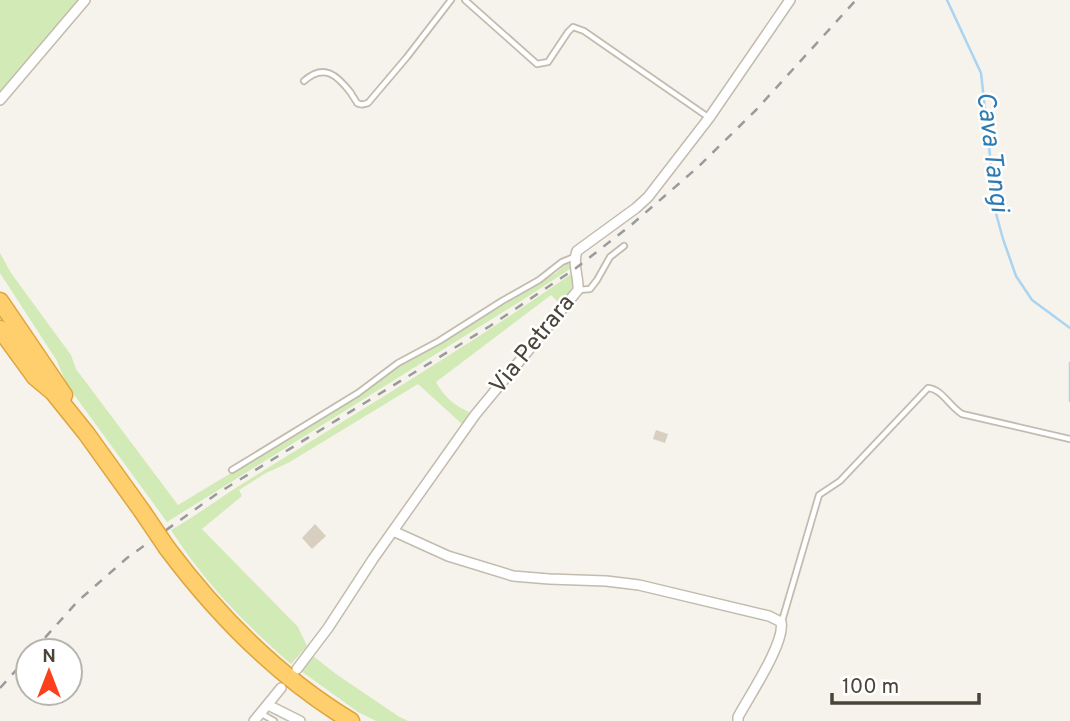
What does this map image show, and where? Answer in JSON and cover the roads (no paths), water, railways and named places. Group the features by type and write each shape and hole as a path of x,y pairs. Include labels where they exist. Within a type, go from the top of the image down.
{"highway":[{"path":"0,289 22,323 40,359"},
{"path":"0,301 60,388 86,433"},
{"path":"0,316 192,581 254,647 298,685 351,721"},
{"path":"0,329 35,377 52,391"}],"street":[{"path":"0,100 85,0"},
{"name":"Via Petrara","path":"297,669 475,415 578,290 575,257 577,251 648,197 709,118 790,0"},
{"path":"394,531 448,556 513,576 639,585 769,616 781,622 783,629 774,653 738,721"},
{"path":"257,717 281,688"},
{"path":"268,705 300,721"}],"lane":[{"path":"304,80 311,74 328,72 335,76 358,103 368,103 451,0"},
{"path":"465,0 537,64 548,62 568,32 573,27 578,28 709,118"},
{"path":"578,290 590,289 610,257 624,246"},
{"path":"232,470 358,393 398,363 539,280 562,262 575,257"},
{"path":"781,622 819,495 839,481 928,388 937,390 962,414 1070,439"},
{"path":"257,717 274,721"}],"waterway":[{"name":"Cava Tangi","path":"947,0 981,73 994,206 1016,276 1032,300 1070,328"},
{"name":"Cava Tangi","path":"1070,363 1070,401"}],"railway":[{"path":"46,637 78,601 127,558 218,493 490,326 576,268 630,226 697,168 756,110 856,0"},
{"path":"0,688 14,672"}]}
